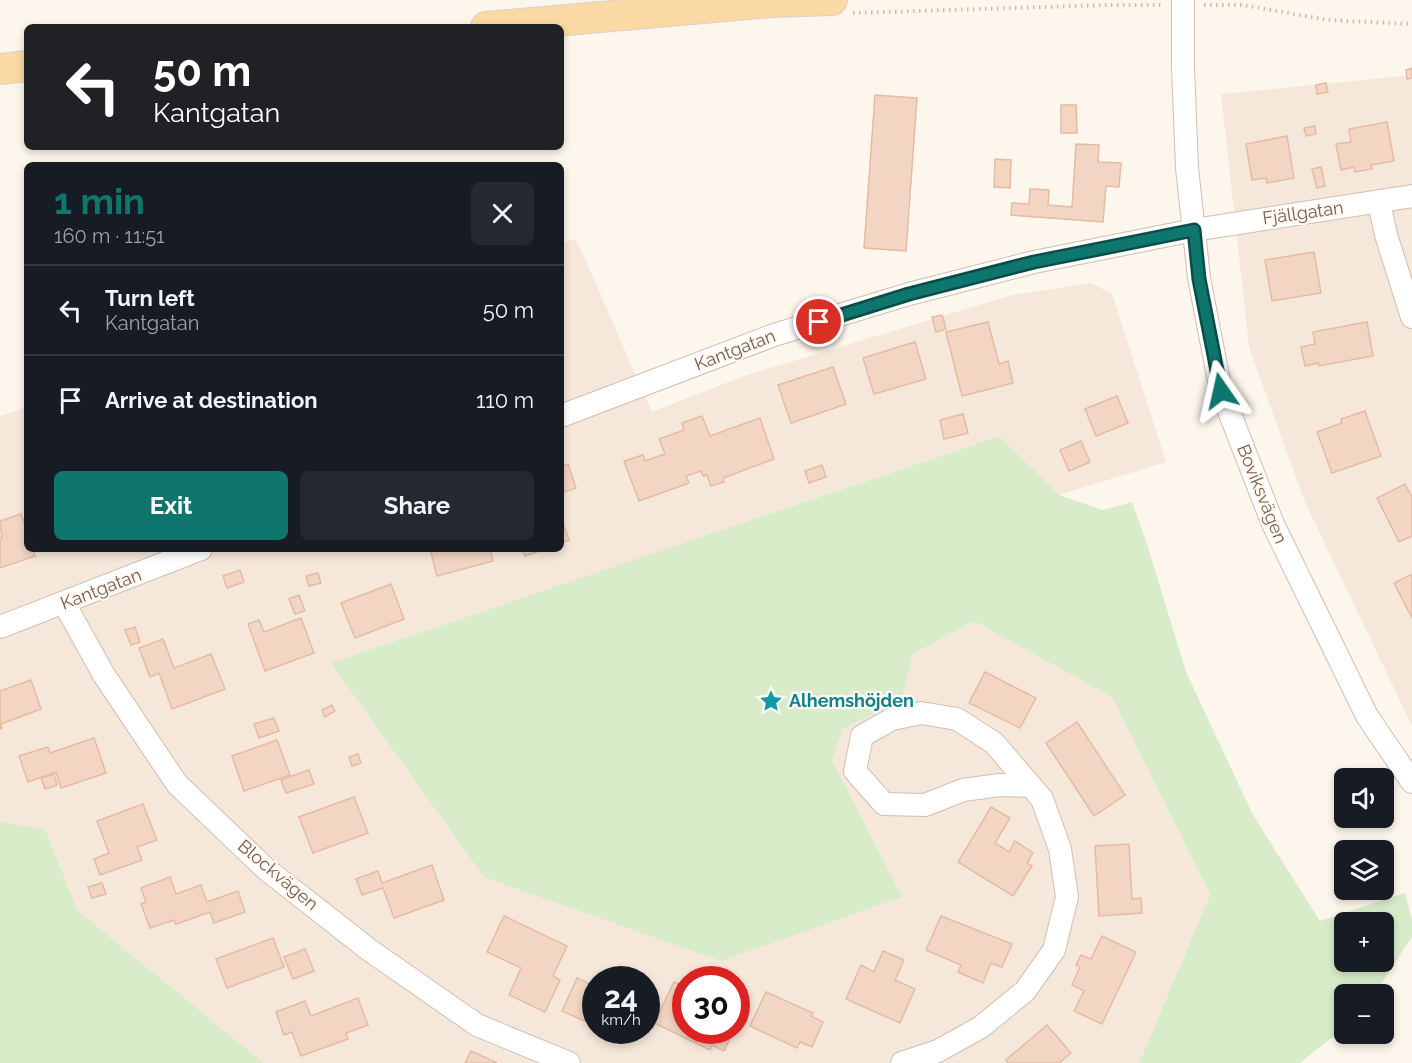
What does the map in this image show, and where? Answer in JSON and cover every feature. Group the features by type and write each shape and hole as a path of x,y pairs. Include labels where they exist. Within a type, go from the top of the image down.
{"main road":[{"path":"520,24 772,2 838,7"},
{"path":"0,69 24,66"}],"street":[{"name":"Boviksvägen","path":"1183,3 1187,168 1199,279 1221,391 1273,524 1367,716 1412,782"},
{"name":"Fjällgatan","path":"1194,230 1412,196"},
{"path":"1379,202 1386,235 1412,317"},
{"name":"Kantgatan","path":"564,415 774,335 909,294 1034,262 1194,230"},
{"name":"Kantgatan","path":"0,627 193,552"},
{"name":"Blockvägen","path":"64,603 104,675 177,784 266,869 368,949 477,1025 569,1063"},
{"path":"902,1063 938,1051 981,1027 1025,991 1054,950 1067,897 1060,849 1042,799 994,742 957,719 921,713 892,719 862,736 855,771 884,804 925,805 963,790 999,785 1031,786"}],"path":[{"path":"838,7 1243,2 1328,21 1412,24"}],"shaded area":[{"path":"1412,75 1412,726 1304,500 1249,347 1221,94"},
{"path":"576,239 652,412 744,376 1012,295 1091,283 1112,294 1166,462 1059,495 998,436 331,664 901,897 832,760 843,729 902,699 913,654 974,621 1112,697 1210,895 1139,1063 264,1063 78,911 45,829 0,822 0,416 24,408 24,552 564,552 564,242"}],"green space":[{"path":"999,436 1059,495 1103,510 1132,502 1186,672 1253,815 1320,921 1334,916 1334,972 1389,972 1381,984 1334,984 1334,1036 1300,1063 1139,1063 1210,895 1112,697 974,621 913,654 902,699 843,729 832,760 902,897 721,961 484,877 331,663"},
{"path":"0,822 45,829 78,911 264,1063 0,1063"},
{"path":"1405,893 1412,920 1412,937 1394,964 1394,912 1347,912 1384,900 1394,900 1394,897"}],"building":[{"path":"1412,68 1412,78 1407,79 1406,70"},
{"path":"1326,83 1328,92 1317,94 1316,85"},
{"path":"875,95 917,98 906,251 864,248"},
{"path":"1061,105 1076,105 1077,133 1061,133"},
{"path":"1387,122 1394,161 1371,165 1372,169 1355,172 1354,167 1341,170 1336,144 1351,142 1349,129"},
{"path":"1315,126 1316,134 1306,136 1304,128"},
{"path":"1287,136 1294,178 1267,183 1266,178 1252,180 1246,144"},
{"path":"1076,144 1099,145 1098,162 1121,163 1119,187 1106,186 1103,222 1011,215 1012,203 1029,204 1030,189 1049,190 1048,205 1072,207"},
{"path":"995,159 1011,160 1010,188 994,187"},
{"path":"1321,167 1325,186 1317,188 1312,169"},
{"path":"1314,252 1321,293 1272,301 1265,260"},
{"path":"942,315 946,329 936,332 932,317"},
{"path":"988,322 999,364 1008,361 1013,383 962,396 946,332"},
{"path":"1367,322 1373,356 1319,366 1318,363 1305,366 1301,347 1315,344 1313,332"},
{"path":"915,342 926,379 874,394 863,358"},
{"path":"833,367 846,404 791,423 778,385"},
{"path":"1117,396 1128,423 1096,436 1085,409"},
{"path":"1365,411 1381,456 1332,473 1317,432 1342,423 1341,419"},
{"path":"963,414 968,433 944,439 940,420"},
{"path":"702,416 710,436 760,418 774,459 723,478 724,482 711,486 707,475 703,476 701,471 686,476 689,483 639,501 624,461 643,455 645,461 665,454 659,439 684,430 682,423"},
{"path":"1081,441 1090,462 1069,471 1060,450"},
{"path":"568,464 576,488 564,492 564,466"},
{"path":"822,465 826,477 809,483 805,471"},
{"path":"1405,484 1412,497 1412,536 1399,542 1377,498"},
{"path":"21,514 24,522 24,552 34,552 35,556 0,568 0,538 2,538 0,521"},
{"path":"564,526 569,540 564,542"},
{"path":"431,552 491,552 493,561 437,576"},
{"path":"523,552 536,552 525,556"},
{"path":"240,570 244,582 227,588 223,576"},
{"path":"318,573 321,583 309,586 306,576"},
{"path":"1412,574 1412,618 1394,583"},
{"path":"391,584 404,619 355,638 341,603"},
{"path":"299,595 305,611 295,614 289,599"},
{"path":"301,618 314,653 265,671 248,624 259,620 264,632"},
{"path":"135,627 140,642 131,645 125,630"},
{"path":"163,639 174,668 211,654 225,689 172,709 159,673 150,677 139,648"},
{"path":"985,672 1036,698 1020,728 969,703"},
{"path":"31,680 41,709 1,724 0,729 0,691"},
{"path":"332,705 335,711 325,717 322,710"},
{"path":"274,718 279,731 259,738 254,724"},
{"path":"1077,722 1125,795 1094,816 1046,743"},
{"path":"94,738 106,773 61,788 56,772 28,782 19,756 48,747 50,753"},
{"path":"277,740 290,775 244,791 232,756"},
{"path":"358,754 361,763 352,766 349,757"},
{"path":"309,770 314,784 286,793 281,780"},
{"path":"54,774 57,785 45,789 41,778"},
{"path":"354,797 368,833 313,853 299,817"},
{"path":"143,804 157,840 137,847 142,860 100,875 94,859 109,853 97,821"},
{"path":"991,807 1010,818 995,843 1009,852 1015,841 1033,853 1027,863 1032,866 1013,896 958,862"},
{"path":"1129,844 1132,899 1141,898 1142,913 1099,916 1095,846"},
{"path":"432,865 444,900 394,918 383,888 362,895 356,879 378,871 382,883"},
{"path":"170,877 176,894 201,885 207,902 238,891 245,912 214,923 210,912 176,924 174,920 150,928 141,904 146,902 141,888"},
{"path":"102,883 106,894 92,898 88,887"},
{"path":"504,916 567,946 553,976 560,980 545,1012 509,995 521,968 487,952"},
{"path":"941,916 1012,944 1002,967 991,963 983,983 958,972 961,965 926,950"},
{"path":"1102,936 1136,952 1102,1024 1074,1011 1084,991 1072,985 1080,967 1076,965 1081,955 1091,959"},
{"path":"273,938 284,967 227,988 216,959"},
{"path":"305,949 314,971 293,979 284,957"},
{"path":"883,951 904,960 895,980 915,989 900,1023 846,999 861,965 874,972"},
{"path":"577,978 582,980 582,1020 562,1011"},
{"path":"672,986 672,1032 660,1026 660,1011"},
{"path":"766,992 813,1013 811,1016 823,1022 812,1047 800,1042 797,1048 750,1026"},
{"path":"358,998 368,1025 346,1033 348,1039 301,1056 292,1032 284,1035 276,1012 305,1001 311,1016"},
{"path":"1047,1025 1071,1053 1059,1063 1008,1063 1006,1060"},
{"path":"698,1044 727,1044 724,1051 712,1045 710,1050"},
{"path":"471,1051 497,1063 465,1063"}],"place":[{"name":"Alhemshöjden","path":"771,701"}],"route":[{"path":"819,322 909,294 1034,262 1194,230 1199,279 1221,391"}]}
